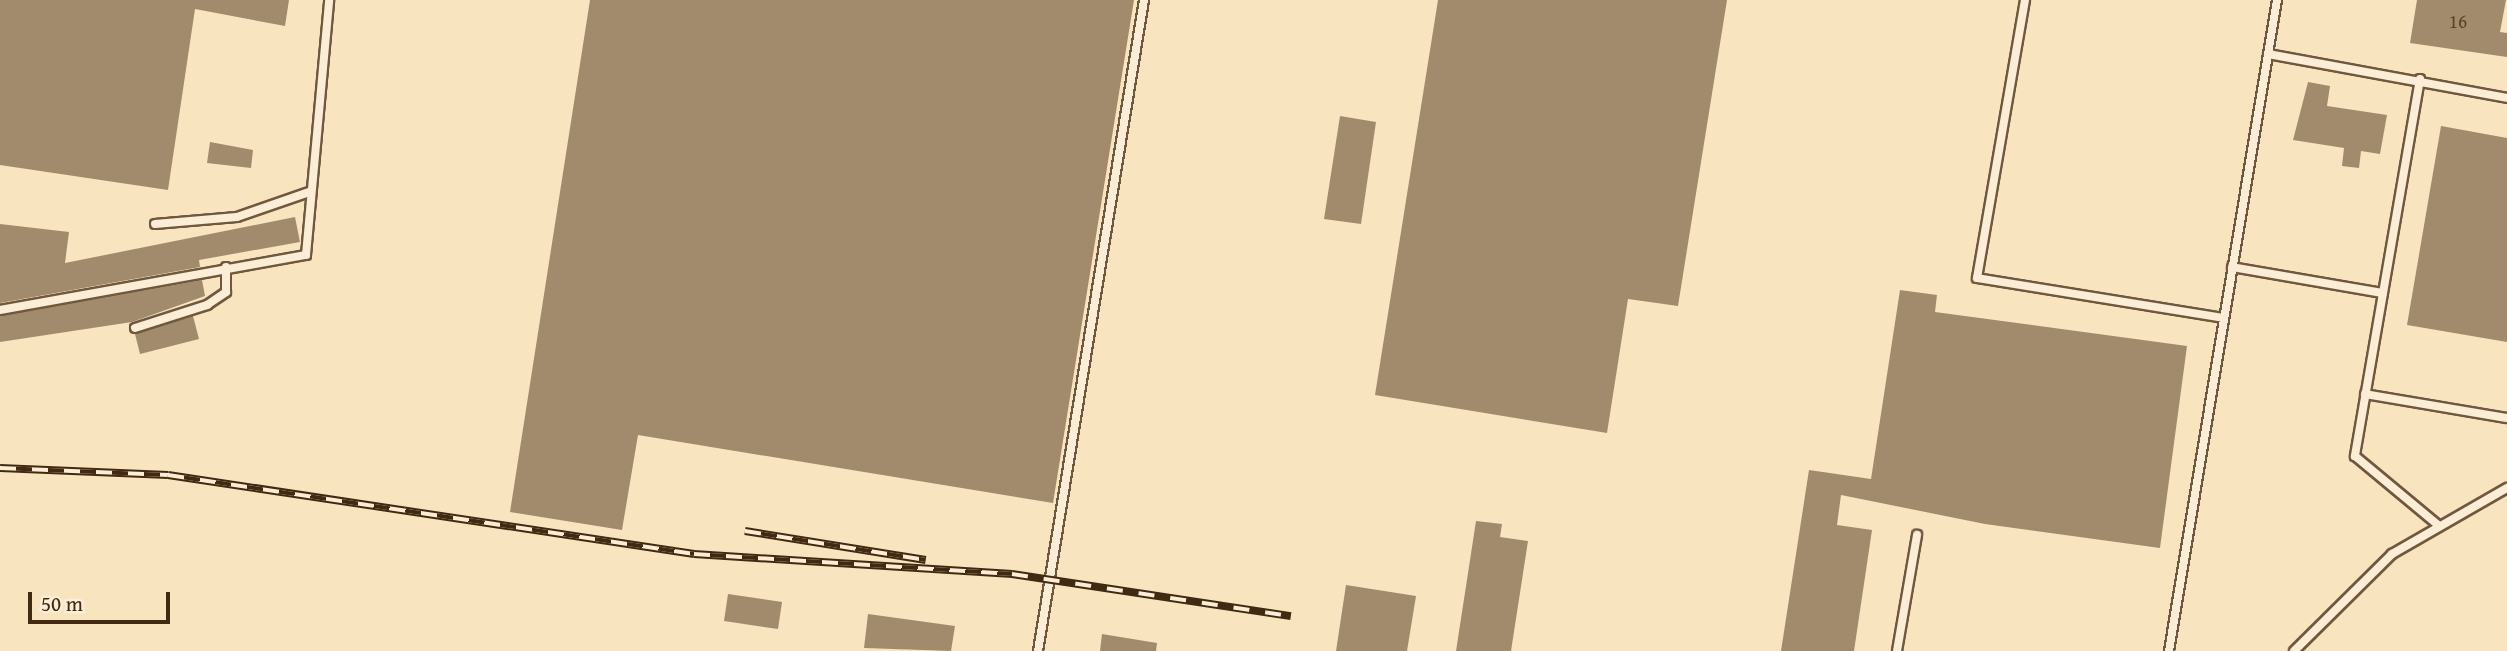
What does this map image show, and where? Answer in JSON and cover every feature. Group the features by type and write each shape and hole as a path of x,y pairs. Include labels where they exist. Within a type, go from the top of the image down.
{"lane":[{"path":"0,310 226,267 306,255 309,192 329,0"},
{"path":"1038,651 1144,0"},
{"path":"2025,0 1977,278 2224,318"},
{"path":"2169,651 2277,0"},
{"path":"2268,54 2420,79 2507,98"},
{"path":"2420,79 2355,456 2438,525"},
{"path":"155,225 237,217 309,192"},
{"path":"135,328 208,305 226,292 226,267"},
{"path":"2232,267 2383,293"},
{"path":"2365,394 2507,418"},
{"path":"2294,651 2392,554 2438,525 2507,488"},
{"path":"1897,651 1917,535"}],"building":[{"path":"0,0 289,0 285,26 195,9 168,190 0,165"},
{"path":"590,0 1134,0 1053,503 638,435 622,530 510,512"},
{"path":"1438,0 1727,0 1678,306 1628,299 1607,433 1375,395"},
{"path":"2417,0 2506,0 2500,32 2507,33 2507,57 2410,43"},
{"path":"2308,82 2330,86 2327,106 2387,115 2380,154 2361,151 2359,168 2342,166 2344,148 2293,140"},
{"path":"1340,116 1376,122 1361,224 1324,219"},
{"path":"2441,126 2507,138 2507,342 2407,325"},
{"path":"210,142 253,150 251,168 207,163"},
{"path":"295,217 300,242 199,260 200,267 0,303 0,224 69,232 65,263"},
{"path":"202,280 205,296 132,322 0,342 0,316"},
{"path":"1900,290 1937,295 1935,312 2187,346 2160,548 1985,524 1841,495 1837,525 1872,530 1854,651 1781,651 1809,470 1871,479"},
{"path":"193,316 199,339 140,354 135,334"},
{"path":"1476,521 1502,524 1500,537 1528,541 1511,651 1456,651"},
{"path":"1346,585 1416,596 1407,651 1336,651"},
{"path":"728,594 782,602 778,629 724,621"},
{"path":"868,614 955,626 951,651 864,648"},
{"path":"1102,634 1157,643 1156,651 1100,651"}],"railway":[{"path":"0,468 168,475 694,554 1012,574 1291,616"},
{"path":"745,531 926,560"}]}
